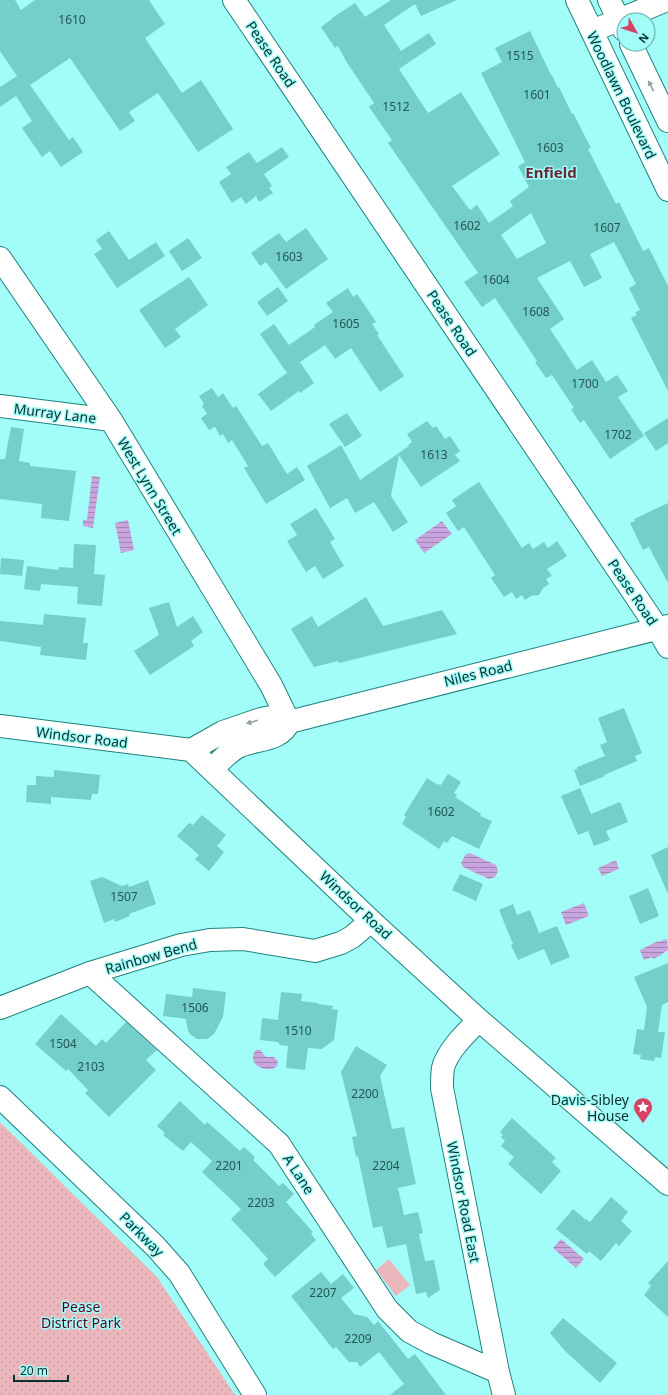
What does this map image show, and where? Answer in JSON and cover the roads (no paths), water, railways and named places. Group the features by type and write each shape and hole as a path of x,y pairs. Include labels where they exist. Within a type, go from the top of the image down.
{"street":[{"name":"Pease Road","path":"234,0 665,634"},
{"name":"Woodlawn Boulevard","path":"577,0 668,190"},
{"path":"609,0 616,15"},
{"path":"644,12 666,0"},
{"path":"592,31 616,26"},
{"path":"635,52 668,122"},
{"name":"West Lynn Street","path":"0,258 110,420 271,685 288,722"},
{"name":"Murray Lane","path":"0,406 110,420"},
{"name":"Niles Road","path":"190,750 223,732 261,719 276,716 283,718 288,722 488,671 665,634"},
{"path":"212,770 234,749 251,742 277,735 286,728 288,722"},
{"name":"Windsor Road","path":"0,726 190,750 371,921 479,1020 668,1184"},
{"name":"Rainbow Bend","path":"0,1008 90,973 181,945 210,940 243,939 315,951 347,940 371,921"},
{"name":"A Lane","path":"90,973 279,1144 387,1309 409,1331 431,1343 498,1372"},
{"name":"Windsor Road East","path":"479,1020 450,1053 443,1068 442,1088 498,1372 504,1395"},
{"name":"Parkway","path":"0,1097 156,1246 170,1262 179,1273 255,1395"}],"place":[{"name":"Davis-Sibley House","path":"643,1124"}],"district":[{"name":"Enfield","path":"551,172"}],"park label":[{"name":"Pease District Park","path":"81,1314"}]}
